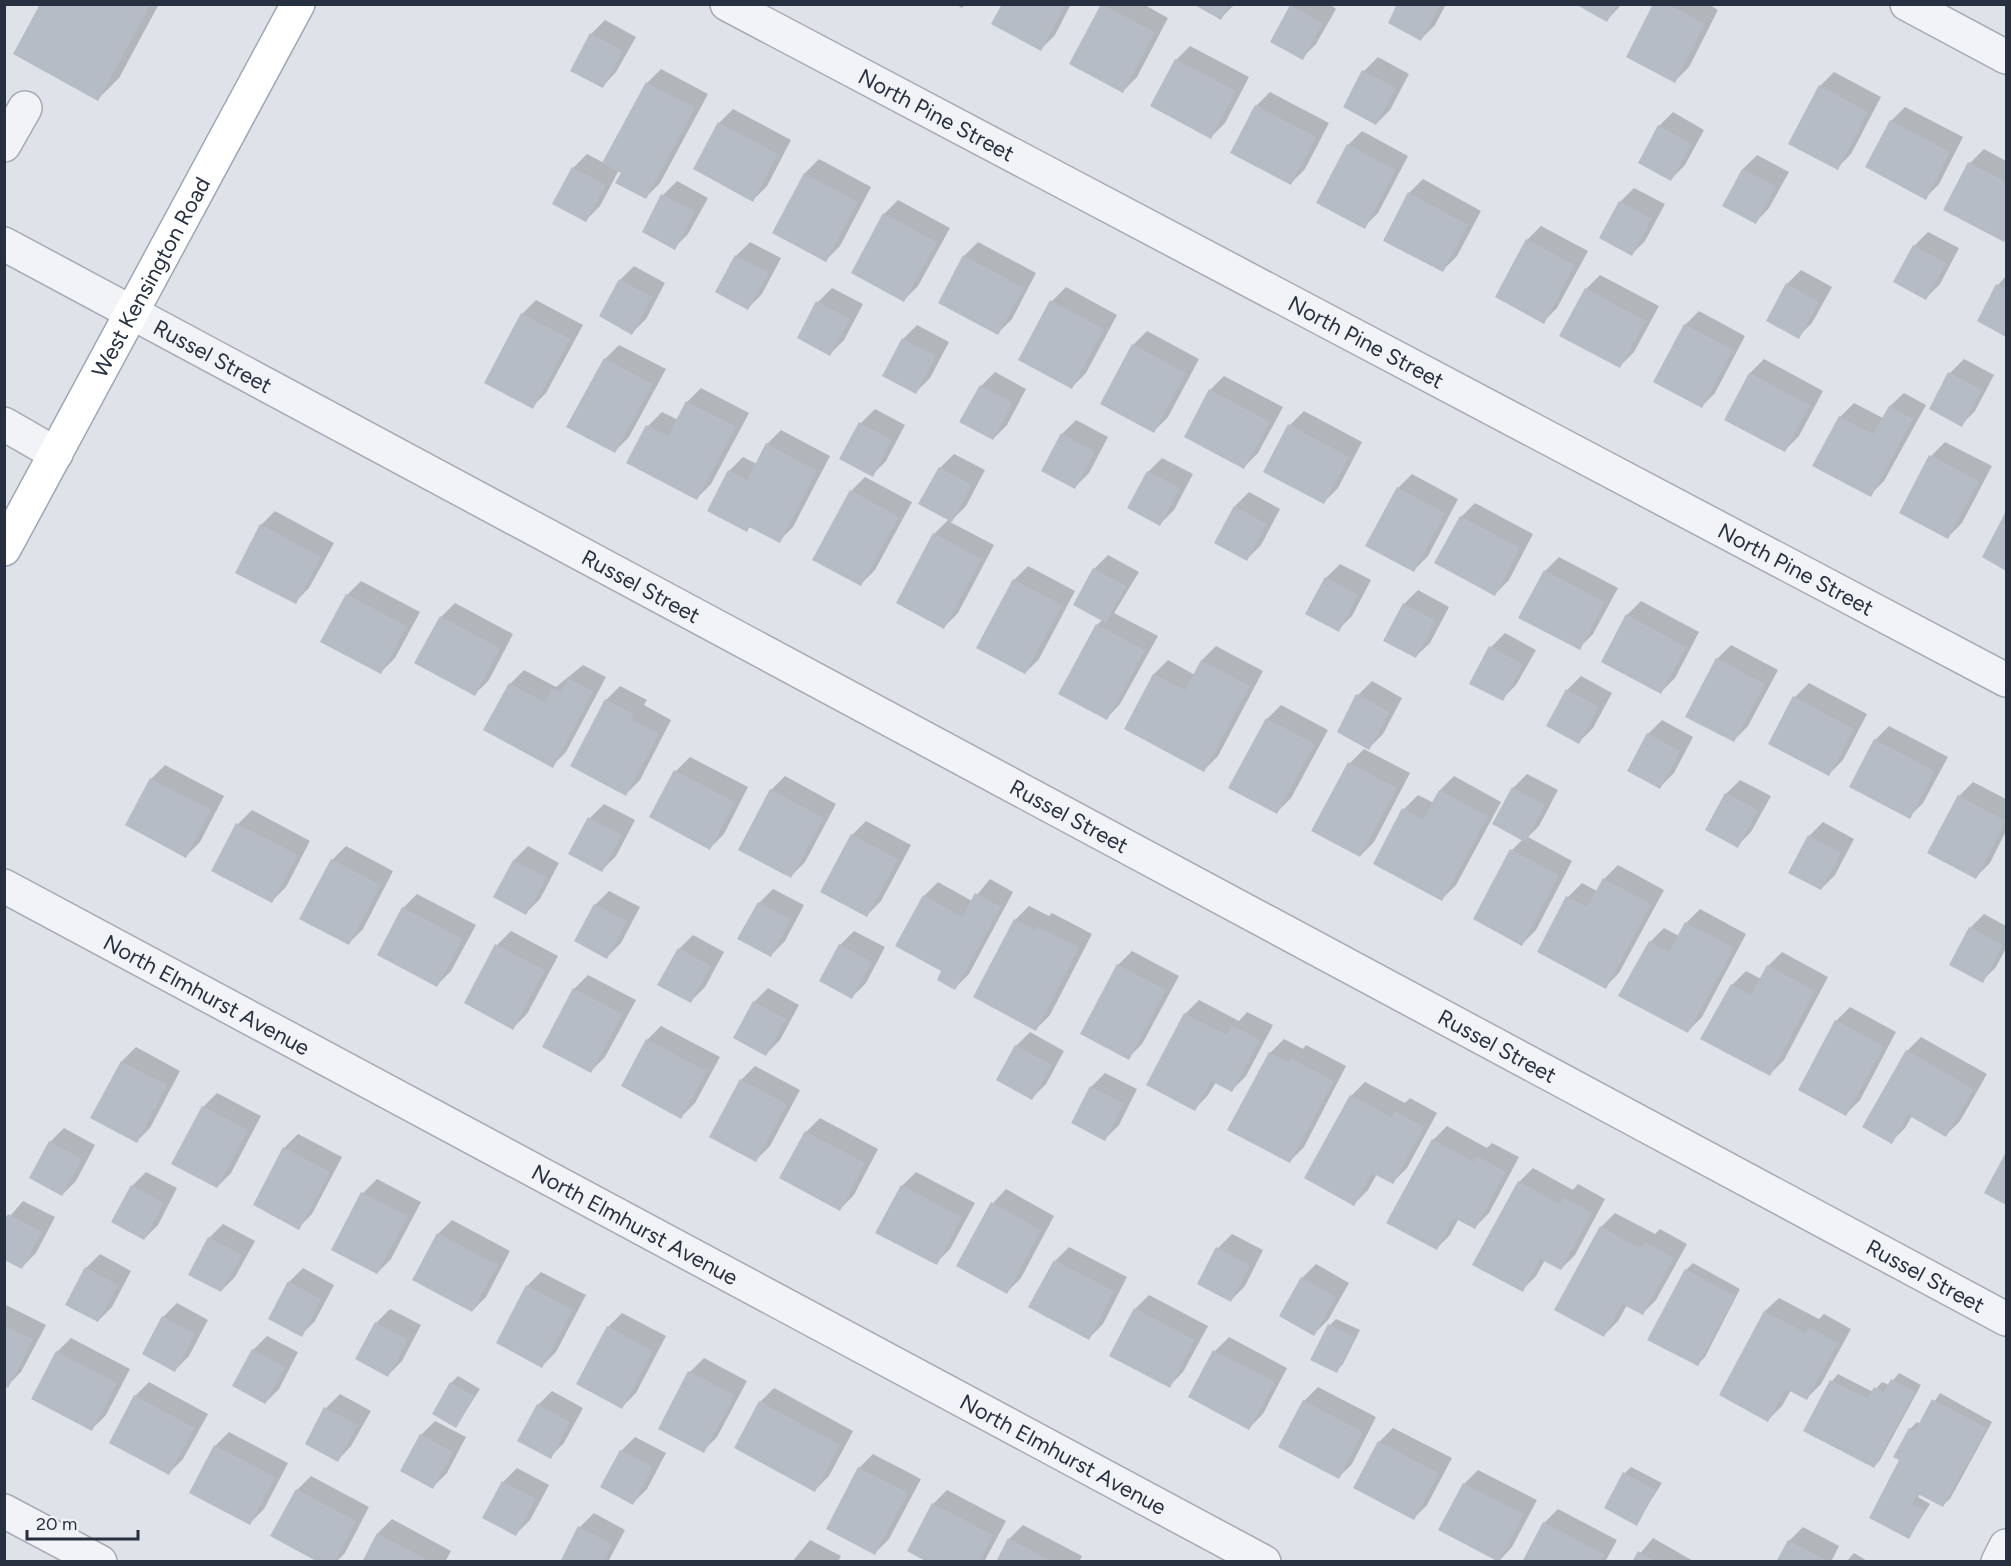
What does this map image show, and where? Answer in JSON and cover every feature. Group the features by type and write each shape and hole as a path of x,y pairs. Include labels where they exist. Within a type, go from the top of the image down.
{"main road":[{"name":"West Kensington Road","path":"4,549 298,4"}],"street":[{"name":"North Pine Street","path":"727,4 2007,680"},
{"path":"1907,4 2007,57"},
{"path":"4,145 25,108"},
{"name":"Russel Street","path":"4,244 2007,1319"},
{"path":"4,424 56,454"},
{"name":"North Elmhurst Avenue","path":"4,886 1264,1562"},
{"path":"4,1511 100,1562"},
{"path":"1998,1562 2007,1546"}],"building":[{"path":"40,4 151,4 98,101 13,54"},
{"path":"1002,4 1066,4 1041,51 991,24"},
{"path":"1101,4 1155,32 1123,93 1069,64"},
{"path":"1193,4 1230,4 1221,20"},
{"path":"1397,4 1441,4 1421,41 1388,23"},
{"path":"1575,4 1617,4 1607,22"},
{"path":"1653,4 1668,4 1705,24 1675,83 1626,57"},
{"path":"1290,5 1323,23 1303,60 1270,42"},
{"path":"590,33 623,51 603,88 570,71"},
{"path":"1175,59 1236,91 1211,139 1150,106"},
{"path":"1362,70 1396,88 1376,125 1343,107"},
{"path":"646,82 695,108 646,199 615,183 621,173 602,163"},
{"path":"1819,85 1868,112 1838,170 1788,144"},
{"path":"1255,105 1316,137 1291,185 1230,153"},
{"path":"1890,120 1950,152 1926,200 1865,167"},
{"path":"718,122 778,154 753,202 693,169"},
{"path":"1658,125 1692,144 1671,181 1638,163"},
{"path":"1347,144 1396,170 1365,229 1316,203"},
{"path":"1968,162 2006,182 2006,238 2004,242 1943,210"},
{"path":"572,167 606,185 586,222 552,204"},
{"path":"1742,169 1776,186 1756,224 1722,206"},
{"path":"804,173 858,202 826,262 772,233"},
{"path":"1408,192 1468,225 1443,272 1383,241"},
{"path":"661,194 695,212 675,250 642,232"},
{"path":"1619,201 1652,219 1632,256 1599,238"},
{"path":"883,213 937,242 904,302 851,273"},
{"path":"1526,239 1575,265 1544,324 1495,297"},
{"path":"1913,245 1946,263 1926,300 1893,282"},
{"path":"735,255 769,273 748,310 715,292"},
{"path":"963,255 1024,288 998,335 938,303"},
{"path":"619,279 652,297 632,335 599,316"},
{"path":"1786,283 1819,302 1799,339 1766,321"},
{"path":"1996,284 2006,289 2006,337 1977,321"},
{"path":"1585,288 1646,321 1620,368 1559,336"},
{"path":"1050,300 1104,329 1072,389 1018,360"},
{"path":"816,301 850,319 830,356 797,338"},
{"path":"521,313 570,339 533,409 484,383"},
{"path":"1684,324 1733,350 1702,408 1653,382"},
{"path":"902,338 936,356 916,394 882,376"},
{"path":"1132,344 1186,373 1154,433 1100,404"},
{"path":"604,358 653,384 615,453 566,427"},
{"path":"1948,372 1982,390 1962,427 1929,409"},
{"path":"1749,373 1810,405 1785,452 1724,420"},
{"path":"980,385 1013,403 993,440 959,422"},
{"path":"1209,389 1270,422 1244,469 1184,437"},
{"path":"686,401 736,427 697,500 626,463 646,425 668,436"},
{"path":"1889,406 1913,419 1871,497 1812,466 1839,416 1873,434"},
{"path":"859,422 892,440 873,477 839,459"},
{"path":"1288,424 1349,457 1324,504 1263,472"},
{"path":"1061,433 1095,452 1075,489 1041,471"},
{"path":"766,443 817,471 780,543 749,527 747,532 707,511 728,470 747,480"},
{"path":"1929,455 1979,481 1948,539 1899,513"},
{"path":"939,467 972,485 952,522 918,504"},
{"path":"1147,471 1180,488 1160,526 1127,508"},
{"path":"1397,487 1445,513 1414,572 1365,546"},
{"path":"850,490 899,517 861,586 812,560"},
{"path":"1234,506 1267,524 1247,561 1214,543"},
{"path":"2006,511 2006,571 1982,557"},
{"path":"1460,516 1520,548 1495,596 1434,563"},
{"path":"260,524 321,557 296,604 235,573"},
{"path":"933,533 982,559 944,629 896,603"},
{"path":"1093,568 1126,586 1106,623 1073,605"},
{"path":"1544,570 1605,602 1580,650 1518,618"},
{"path":"1325,577 1358,595 1339,632 1305,614"},
{"path":"1013,579 1062,605 1025,674 976,648"},
{"path":"346,594 407,626 381,674 320,642"},
{"path":"1403,603 1436,621 1416,658 1383,641"},
{"path":"1626,614 1686,647 1661,694 1601,662"},
{"path":"440,616 500,648 475,696 414,663"},
{"path":"1096,624 1145,650 1107,720 1058,694"},
{"path":"1489,646 1523,664 1503,701 1469,684"},
{"path":"1716,658 1765,684 1734,742 1685,717"},
{"path":"1201,660 1250,686 1204,772 1124,729 1153,674 1185,690"},
{"path":"568,678 593,692 553,768 483,730 509,683 545,702 552,688 561,693"},
{"path":"1566,689 1599,707 1579,744 1546,726"},
{"path":"1356,694 1390,712 1369,750 1337,732"},
{"path":"1793,696 1854,729 1829,776 1768,744"},
{"path":"605,699 634,714 631,719 659,734 626,796 570,766"},
{"path":"1266,718 1315,744 1277,814 1228,788"},
{"path":"1647,733 1680,751 1660,789 1627,771"},
{"path":"1874,739 1935,771 1910,819 1849,787"},
{"path":"1348,762 1397,788 1360,857 1311,831"},
{"path":"674,770 735,802 710,850 649,817"},
{"path":"150,778 211,810 186,858 125,825"},
{"path":"1512,787 1545,805 1525,842 1492,824"},
{"path":"770,789 824,818 791,878 738,850"},
{"path":"1439,790 1488,816 1442,901 1373,864 1402,808 1423,819"},
{"path":"1725,793 1758,810 1738,848 1705,830"},
{"path":"1958,795 2006,821 1976,879 1927,853"},
{"path":"588,817 622,835 602,872 568,854"},
{"path":"236,823 298,855 272,903 211,871"},
{"path":"851,834 898,859 867,917 820,892"},
{"path":"1808,835 1841,853 1821,890 1788,873"},
{"path":"1510,849 1559,875 1522,946 1473,919"},
{"path":"331,859 381,885 349,945 299,919"},
{"path":"513,860 547,877 526,915 493,897"},
{"path":"1603,878 1651,904 1606,989 1537,952 1566,896 1587,907"},
{"path":"975,893 1001,907 955,990 937,980 941,971 895,946 923,895 962,917"},
{"path":"758,902 791,919 771,957 737,939"},
{"path":"594,904 627,921 607,959 574,941"},
{"path":"402,907 463,939 437,987 377,955"},
{"path":"1014,919 1035,930 1037,926 1079,948 1036,1031 973,997"},
{"path":"1685,922 1734,948 1688,1033 1618,996 1649,941 1669,952"},
{"path":"1969,927 2003,945 1983,983 1949,965"},
{"path":"495,944 545,970 513,1030 464,1003"},
{"path":"839,944 872,962 852,999 819,981"},
{"path":"678,948 711,966 691,1003 657,985"},
{"path":"1117,964 1166,990 1129,1060 1080,1034"},
{"path":"1767,965 1815,991 1770,1076 1700,1039 1731,984 1751,995"},
{"path":"573,988 623,1014 591,1073 542,1047"},
{"path":"753,1001 786,1019 766,1056 733,1038"},
{"path":"1184,1013 1227,1035 1232,1025 1260,1040 1232,1092 1211,1081 1195,1111 1146,1085"},
{"path":"1835,1020 1884,1046 1846,1116 1798,1090"},
{"path":"646,1039 707,1071 681,1119 621,1086"},
{"path":"1015,1045 1052,1065 1032,1100 996,1080"},
{"path":"1906,1050 1974,1089 1946,1137 1908,1115 1892,1144 1862,1127"},
{"path":"1269,1052 1289,1063 1291,1058 1334,1081 1290,1163 1227,1130"},
{"path":"121,1061 167,1085 137,1143 90,1118"},
{"path":"740,1079 787,1104 756,1162 709,1137"},
{"path":"1090,1086 1124,1103 1105,1141 1071,1123"},
{"path":"1350,1095 1392,1117 1395,1111 1424,1127 1393,1184 1372,1173 1354,1206 1304,1178"},
{"path":"202,1106 248,1130 217,1188 171,1164"},
{"path":"805,1131 865,1163 840,1211 779,1178"},
{"path":"1432,1139 1474,1162 1477,1156 1506,1172 1475,1229 1454,1218 1437,1250 1386,1223"},
{"path":"49,1141 82,1159 62,1196 29,1178"},
{"path":"283,1147 330,1172 299,1230 253,1205"},
{"path":"2006,1152 2006,1205 1984,1193"},
{"path":"1518,1181 1560,1204 1563,1197 1592,1213 1561,1270 1540,1259 1523,1292 1472,1265"},
{"path":"131,1185 164,1203 144,1240 111,1222"},
{"path":"901,1185 962,1217 937,1265 875,1233"},
{"path":"361,1192 408,1216 377,1274 331,1250"},
{"path":"991,1202 1041,1230 1007,1294 956,1266"},
{"path":"8,1214 42,1232 22,1269 4,1260 4,1220"},
{"path":"1600,1226 1641,1249 1645,1242 1674,1258 1643,1315 1622,1304 1604,1337 1554,1310"},
{"path":"437,1233 498,1265 472,1312 412,1280"},
{"path":"208,1237 242,1255 221,1292 188,1275"},
{"path":"1216,1247 1250,1265 1231,1302 1197,1284"},
{"path":"1054,1260 1114,1291 1089,1340 1028,1307"},
{"path":"85,1267 118,1285 98,1322 65,1305"},
{"path":"1685,1269 1735,1296 1698,1366 1647,1340"},
{"path":"1301,1277 1336,1297 1314,1336 1279,1316"},
{"path":"288,1281 321,1300 302,1337 268,1319"},
{"path":"526,1285 573,1310 542,1368 496,1343"},
{"path":"1134,1308 1195,1340 1170,1388 1109,1356"},
{"path":"1764,1311 1806,1333 1809,1327 1838,1343 1807,1400 1786,1389 1768,1422 1719,1395"},
{"path":"162,1316 195,1334 175,1372 142,1354"},
{"path":"375,1322 408,1340 388,1377 355,1359"},
{"path":"1328,1324 1355,1337 1337,1373 1310,1360"},
{"path":"4,1325 33,1340 8,1388 4,1386"},
{"path":"607,1326 653,1351 622,1409 576,1384"},
{"path":"252,1349 285,1367 265,1404 232,1386"},
{"path":"1213,1350 1275,1382 1249,1430 1188,1397"},
{"path":"56,1351 117,1383 92,1431 31,1399"},
{"path":"688,1371 735,1395 704,1453 658,1429"},
{"path":"1891,1379 1915,1392 1874,1468 1803,1431 1830,1380 1867,1398 1874,1387 1884,1392"},
{"path":"450,1382 475,1396 456,1428 432,1414"},
{"path":"134,1395 195,1428 169,1475 109,1443"},
{"path":"1932,1399 1987,1428 1943,1507 1918,1494 1912,1504 1925,1510 1909,1539 1869,1518 1899,1460 1893,1457 1909,1428 1915,1431"},
{"path":"1303,1400 1363,1432 1339,1479 1278,1447"},
{"path":"759,1401 840,1445 815,1492 734,1448"},
{"path":"537,1404 570,1422 551,1459 517,1441"},
{"path":"324,1407 358,1425 338,1462 305,1444"},
{"path":"420,1434 453,1452 433,1489 400,1471"},
{"path":"1378,1441 1439,1473 1414,1520 1353,1488"},
{"path":"214,1445 275,1477 250,1525 189,1493"},
{"path":"620,1450 653,1467 633,1505 600,1487"},
{"path":"858,1467 908,1493 875,1555 826,1529"},
{"path":"1623,1472 1656,1490 1637,1526 1604,1508"},
{"path":"502,1481 536,1499 516,1536 482,1518"},
{"path":"1463,1483 1524,1514 1499,1562 1438,1530"},
{"path":"296,1489 356,1521 335,1562 318,1562 270,1536"},
{"path":"932,1503 993,1535 979,1562 927,1562 907,1551"},
{"path":"1543,1522 1604,1554 1600,1562 1522,1562"},
{"path":"578,1526 612,1544 603,1562 560,1562"},
{"path":"377,1533 431,1562 362,1562"},
{"path":"1008,1538 1053,1562 996,1562"},
{"path":"1788,1540 1829,1562 1776,1562"},
{"path":"1638,1551 1657,1562 1632,1562"}]}
